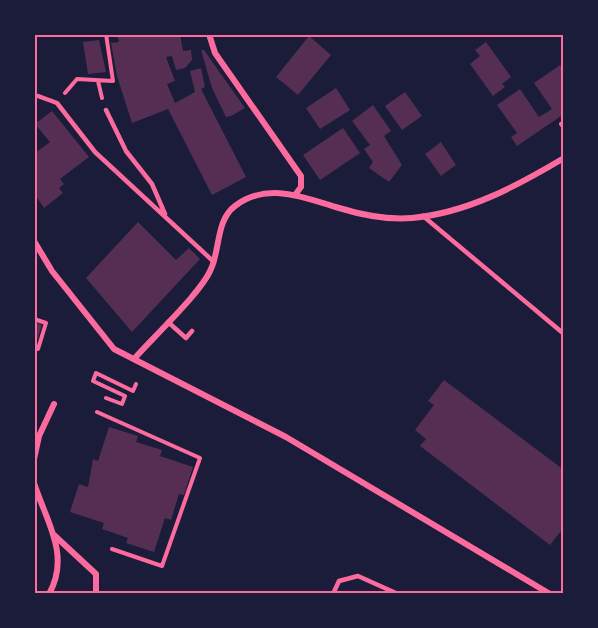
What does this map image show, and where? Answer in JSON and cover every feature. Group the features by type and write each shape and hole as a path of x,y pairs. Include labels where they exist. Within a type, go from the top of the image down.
{"street":[{"path":"209,34 215,53 301,176 301,187 295,195"},
{"path":"134,359 207,276 214,262 222,226 232,208 260,194 275,192 295,195 368,214 393,218 422,216 479,202 534,176 564,158"},
{"path":"34,241 52,271 114,349 286,437 550,594"},
{"path":"34,459 39,436 54,404"},
{"path":"34,483 54,535 58,564 49,594"},
{"path":"54,535 96,574 96,594"}],"lane":[{"path":"38,96 57,103 95,152 214,262"},
{"path":"106,110 126,151 152,184 166,217"},
{"path":"422,216 564,334"},
{"path":"167,322 186,338 192,331"},
{"path":"333,594 339,581 358,576 398,594"}],"path":[{"path":"57,103 77,79 113,81 106,34"},
{"path":"564,122 561,124 564,128"},
{"path":"34,319 46,323 38,349"},
{"path":"106,398 122,404 125,396 93,381 96,373 133,391 136,384"},
{"path":"97,412 200,458 162,566 112,549"}],"building":[{"path":"117,34 180,34 183,51 191,50 192,60 185,68 176,70 172,56 166,57 175,81 167,84 175,103 195,92 190,71 201,68 205,87 201,89 246,177 212,195 168,109 132,123 117,76 111,43 119,42"},
{"path":"309,36 331,55 298,95 276,77"},
{"path":"99,40 106,72 88,74 83,42"},
{"path":"486,42 511,77 502,84 505,87 493,96 470,64 480,56 475,50"},
{"path":"201,50 204,50 245,108 226,117 212,88"},
{"path":"560,65 564,71 564,114 517,146 511,137 517,133 497,105 520,89 539,117 552,109 534,83"},
{"path":"336,88 350,110 320,129 306,108"},
{"path":"405,92 422,116 402,130 385,106"},
{"path":"373,105 391,131 384,136 402,165 389,182 369,168 373,162 364,149 370,145 352,121"},
{"path":"52,111 89,157 60,179 64,184 59,188 63,193 44,208 34,193 34,154 50,142 35,124"},
{"path":"343,128 360,153 320,180 303,155"},
{"path":"441,142 456,165 441,176 425,154"},
{"path":"138,222 176,260 189,248 200,259 132,332 86,278"},
{"path":"34,322 42,325 35,347 34,347"},
{"path":"444,380 564,470 564,527 550,545 420,446 426,439 415,430 434,405 428,401"},
{"path":"109,427 138,436 136,442 162,450 160,456 193,467 184,495 179,494 171,520 165,518 154,552 126,543 128,538 102,529 104,523 70,512 79,484 88,487 93,459 98,461"}]}
